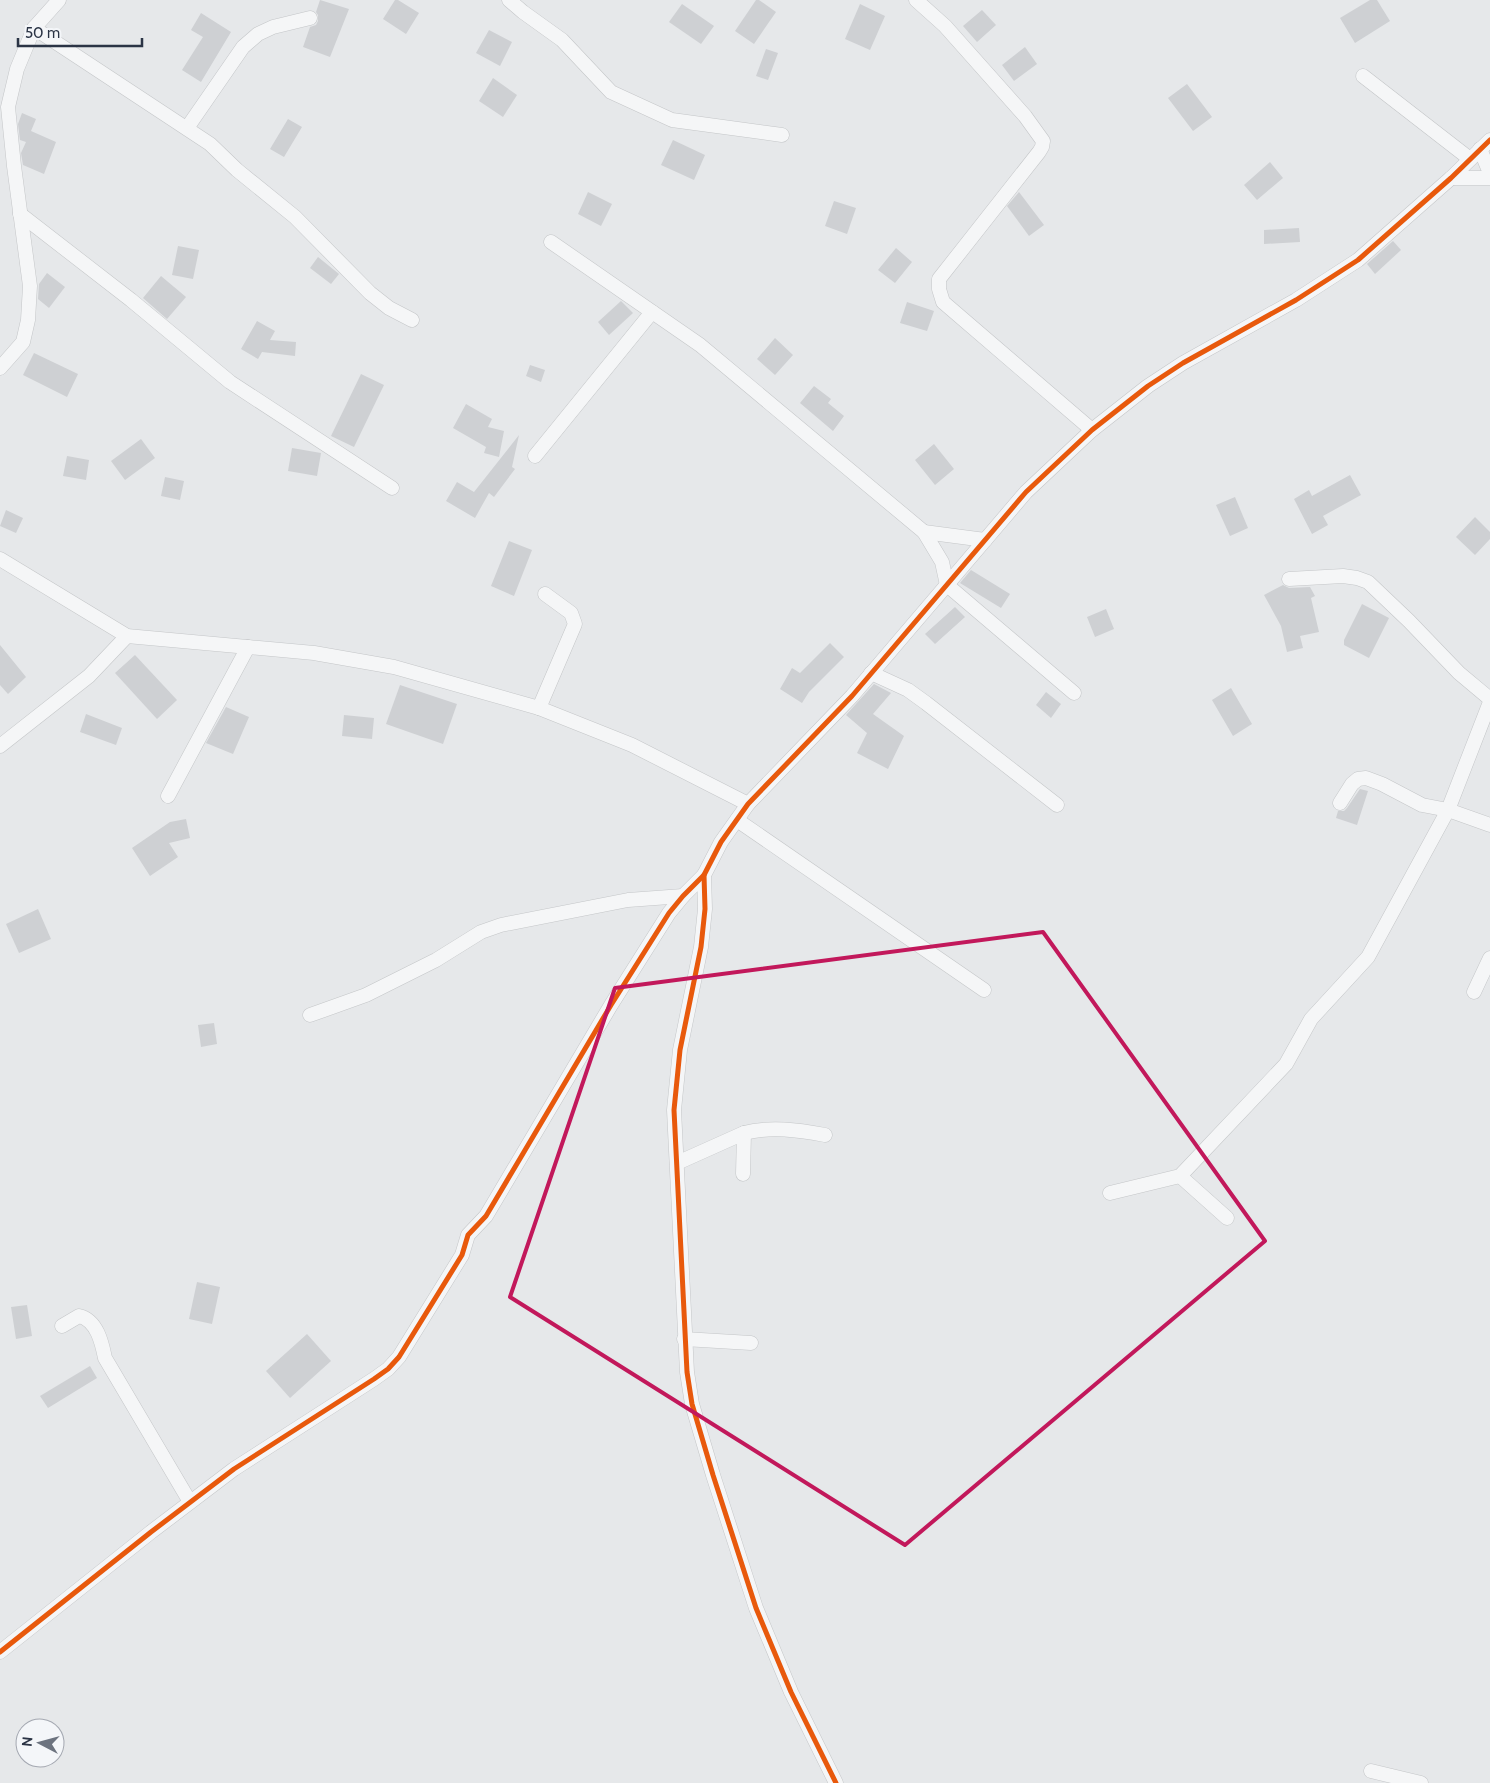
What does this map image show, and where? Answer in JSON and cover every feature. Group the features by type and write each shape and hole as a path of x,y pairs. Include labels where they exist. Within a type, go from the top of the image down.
{"street":[{"path":"0,368 23,342 28,320 30,286 8,107 17,69 34,28 59,0"},
{"path":"509,0 522,12 562,40 611,92 672,120 782,135"},
{"path":"916,0 945,26 1025,116 1043,141 1039,152 939,279 939,290 943,302 1092,430"},
{"path":"187,128 244,47 258,34 274,27 310,18"},
{"path":"34,28 210,144 237,170 295,217 370,293 389,308 412,320"},
{"path":"1363,76 1480,149 1490,173"},
{"path":"0,1652 234,1469 374,1379 388,1369 399,1357 462,1255 468,1236 486,1216 612,1005 670,913 682,896 704,875 721,842 748,804 852,696 1026,492 1092,430 1148,386 1184,362 1296,300 1358,260 1451,178 1480,149"},
{"path":"1451,178 1490,178"},
{"path":"20,214 131,300 230,382 392,488"},
{"path":"551,242 700,345 924,532 942,562 947,585 1074,693"},
{"path":"535,456 652,312"},
{"path":"924,532 985,540"},
{"path":"0,558 127,636 314,653 394,667 539,708 632,745 748,804"},
{"path":"1110,1193 1180,1176 1286,1064 1311,1019 1368,957 1448,810 1490,701 1459,673 1368,582 1343,576 1289,579"},
{"path":"539,708 575,624 571,612 545,594"},
{"path":"0,746 89,676 127,636"},
{"path":"168,796 248,647"},
{"path":"871,673 908,690 1057,805"},
{"path":"1340,802 1352,784 1358,779 1366,778 1422,804 1448,810 1490,825"},
{"path":"737,820 984,990"},
{"path":"704,875 705,909 701,948 680,1050 674,1110 687,1372 692,1404 756,1608 791,1692 836,1783"},
{"path":"310,1015 366,995 436,960 481,932 501,925 628,900 682,896"},
{"path":"1474,992 1490,958"},
{"path":"678,1163 744,1133 777,1129 825,1135"},
{"path":"743,1174 744,1133"},
{"path":"1180,1176 1226,1218"},
{"path":"62,1326 79,1316 89,1320 101,1338 105,1358 190,1502"},
{"path":"684,1339 751,1343"},
{"path":"1371,1771 1421,1783"}],"highlighted area":[{"path":"1043,932 1265,1241 905,1545 510,1297 615,988"}],"building":[{"path":"320,0 349,9 330,57 303,47 310,27 316,25 318,21 316,12"},
{"path":"395,0 419,13 406,34 383,19"},
{"path":"756,0 759,0 776,12 754,44 735,31"},
{"path":"1370,0 1377,0 1390,21 1355,43 1340,18"},
{"path":"682,4 714,26 701,44 669,22"},
{"path":"860,4 885,16 870,50 845,39"},
{"path":"982,10 996,25 977,42 963,26"},
{"path":"201,13 231,32 201,82 182,70 203,37 191,30"},
{"path":"489,30 512,42 500,66 476,53"},
{"path":"1025,47 1037,64 1014,81 1002,65"},
{"path":"766,49 778,53 768,80 756,76"},
{"path":"493,78 517,95 503,117 479,101"},
{"path":"1187,84 1212,117 1193,131 1168,98"},
{"path":"22,113 36,119 31,131 56,142 44,174 23,165 21,153 26,142 20,140 18,124"},
{"path":"288,119 302,127 284,157 270,149"},
{"path":"673,140 705,155 694,180 661,165"},
{"path":"1270,162 1283,178 1257,200 1244,185"},
{"path":"588,192 612,204 601,226 578,214"},
{"path":"1019,192 1044,225 1029,236 1007,206"},
{"path":"834,201 856,208 847,234 825,226"},
{"path":"1299,228 1300,242 1264,244 1264,230"},
{"path":"1393,241 1401,250 1375,274 1367,264"},
{"path":"178,246 199,250 193,279 172,275"},
{"path":"896,248 912,262 895,283 878,270"},
{"path":"318,257 339,274 331,284 310,268"},
{"path":"47,273 65,287 49,308 38,299 39,284"},
{"path":"161,276 186,297 167,319 143,298"},
{"path":"621,301 633,313 609,335 598,322"},
{"path":"907,302 934,311 927,331 900,323"},
{"path":"257,321 275,331 270,340 296,342 295,356 262,352 258,359 241,349"},
{"path":"775,338 793,355 775,375 757,359"},
{"path":"34,353 78,374 67,397 23,375"},
{"path":"530,365 545,370 541,382 526,376"},
{"path":"361,374 384,385 354,447 331,436"},
{"path":"814,386 831,399 828,403 844,416 833,431 800,403"},
{"path":"466,404 492,419 488,427 504,431 499,457 484,453 486,447 453,428"},
{"path":"519,435 512,467 515,469 494,497 489,493 475,518 446,501 457,482 474,492"},
{"path":"141,439 155,458 125,480 111,461"},
{"path":"934,444 954,469 935,485 915,460"},
{"path":"292,448 321,453 317,476 288,471"},
{"path":"67,456 89,460 86,480 63,476"},
{"path":"1350,475 1361,495 1323,516 1328,525 1312,534 1294,499 1309,490 1312,496"},
{"path":"165,477 184,481 180,500 161,496"},
{"path":"1235,497 1248,528 1230,536 1216,505"},
{"path":"6,510 23,518 16,533 0,526"},
{"path":"1475,517 1490,532 1490,539 1475,555 1456,537"},
{"path":"509,541 532,550 514,596 491,586"},
{"path":"971,570 1010,594 1001,608 960,583"},
{"path":"1283,585 1289,588 1310,587 1315,596 1311,598 1319,632 1300,636 1303,648 1287,652 1281,626 1264,595"},
{"path":"1362,604 1389,618 1369,658 1344,645 1344,640"},
{"path":"955,607 965,617 935,644 925,634"},
{"path":"1106,609 1114,629 1095,637 1087,617"},
{"path":"830,643 844,657 809,692 802,703 780,689 792,668 800,673"},
{"path":"0,645 26,677 8,694 0,685"},
{"path":"135,655 177,700 157,719 115,673"},
{"path":"874,684 891,693 873,714 904,736 888,769 857,753 867,733 846,715"},
{"path":"400,685 457,704 443,744 386,724"},
{"path":"1231,688 1252,724 1233,736 1212,700"},
{"path":"1046,692 1061,704 1051,718 1036,705"},
{"path":"226,707 249,717 233,754 206,743"},
{"path":"86,714 122,728 116,745 80,732"},
{"path":"344,715 374,718 372,739 342,736"},
{"path":"1360,789 1368,791 1357,825 1336,818 1338,811 1344,811 1347,808"},
{"path":"186,819 190,838 169,843 178,857 150,876 132,848 170,822"},
{"path":"38,909 51,939 19,953 6,924"},
{"path":"214,1023 217,1044 201,1047 198,1025"},
{"path":"197,1282 220,1287 212,1324 189,1319"},
{"path":"27,1305 32,1336 16,1339 11,1307"},
{"path":"307,1334 331,1361 290,1398 266,1371"},
{"path":"90,1366 97,1378 48,1408 40,1396"}],"cycle path":[{"path":"836,1783 791,1692 756,1608 692,1404 687,1372 674,1110 680,1050 701,947 705,909 704,875 721,842 748,804 852,696 1026,492 1092,430 1148,386 1183,363 1296,300 1358,260 1451,178 1490,140"},
{"path":"0,1652 151,1532 234,1469 374,1379 388,1369 399,1357 462,1255 468,1235 486,1216 611,1005 669,913 704,875"}]}
